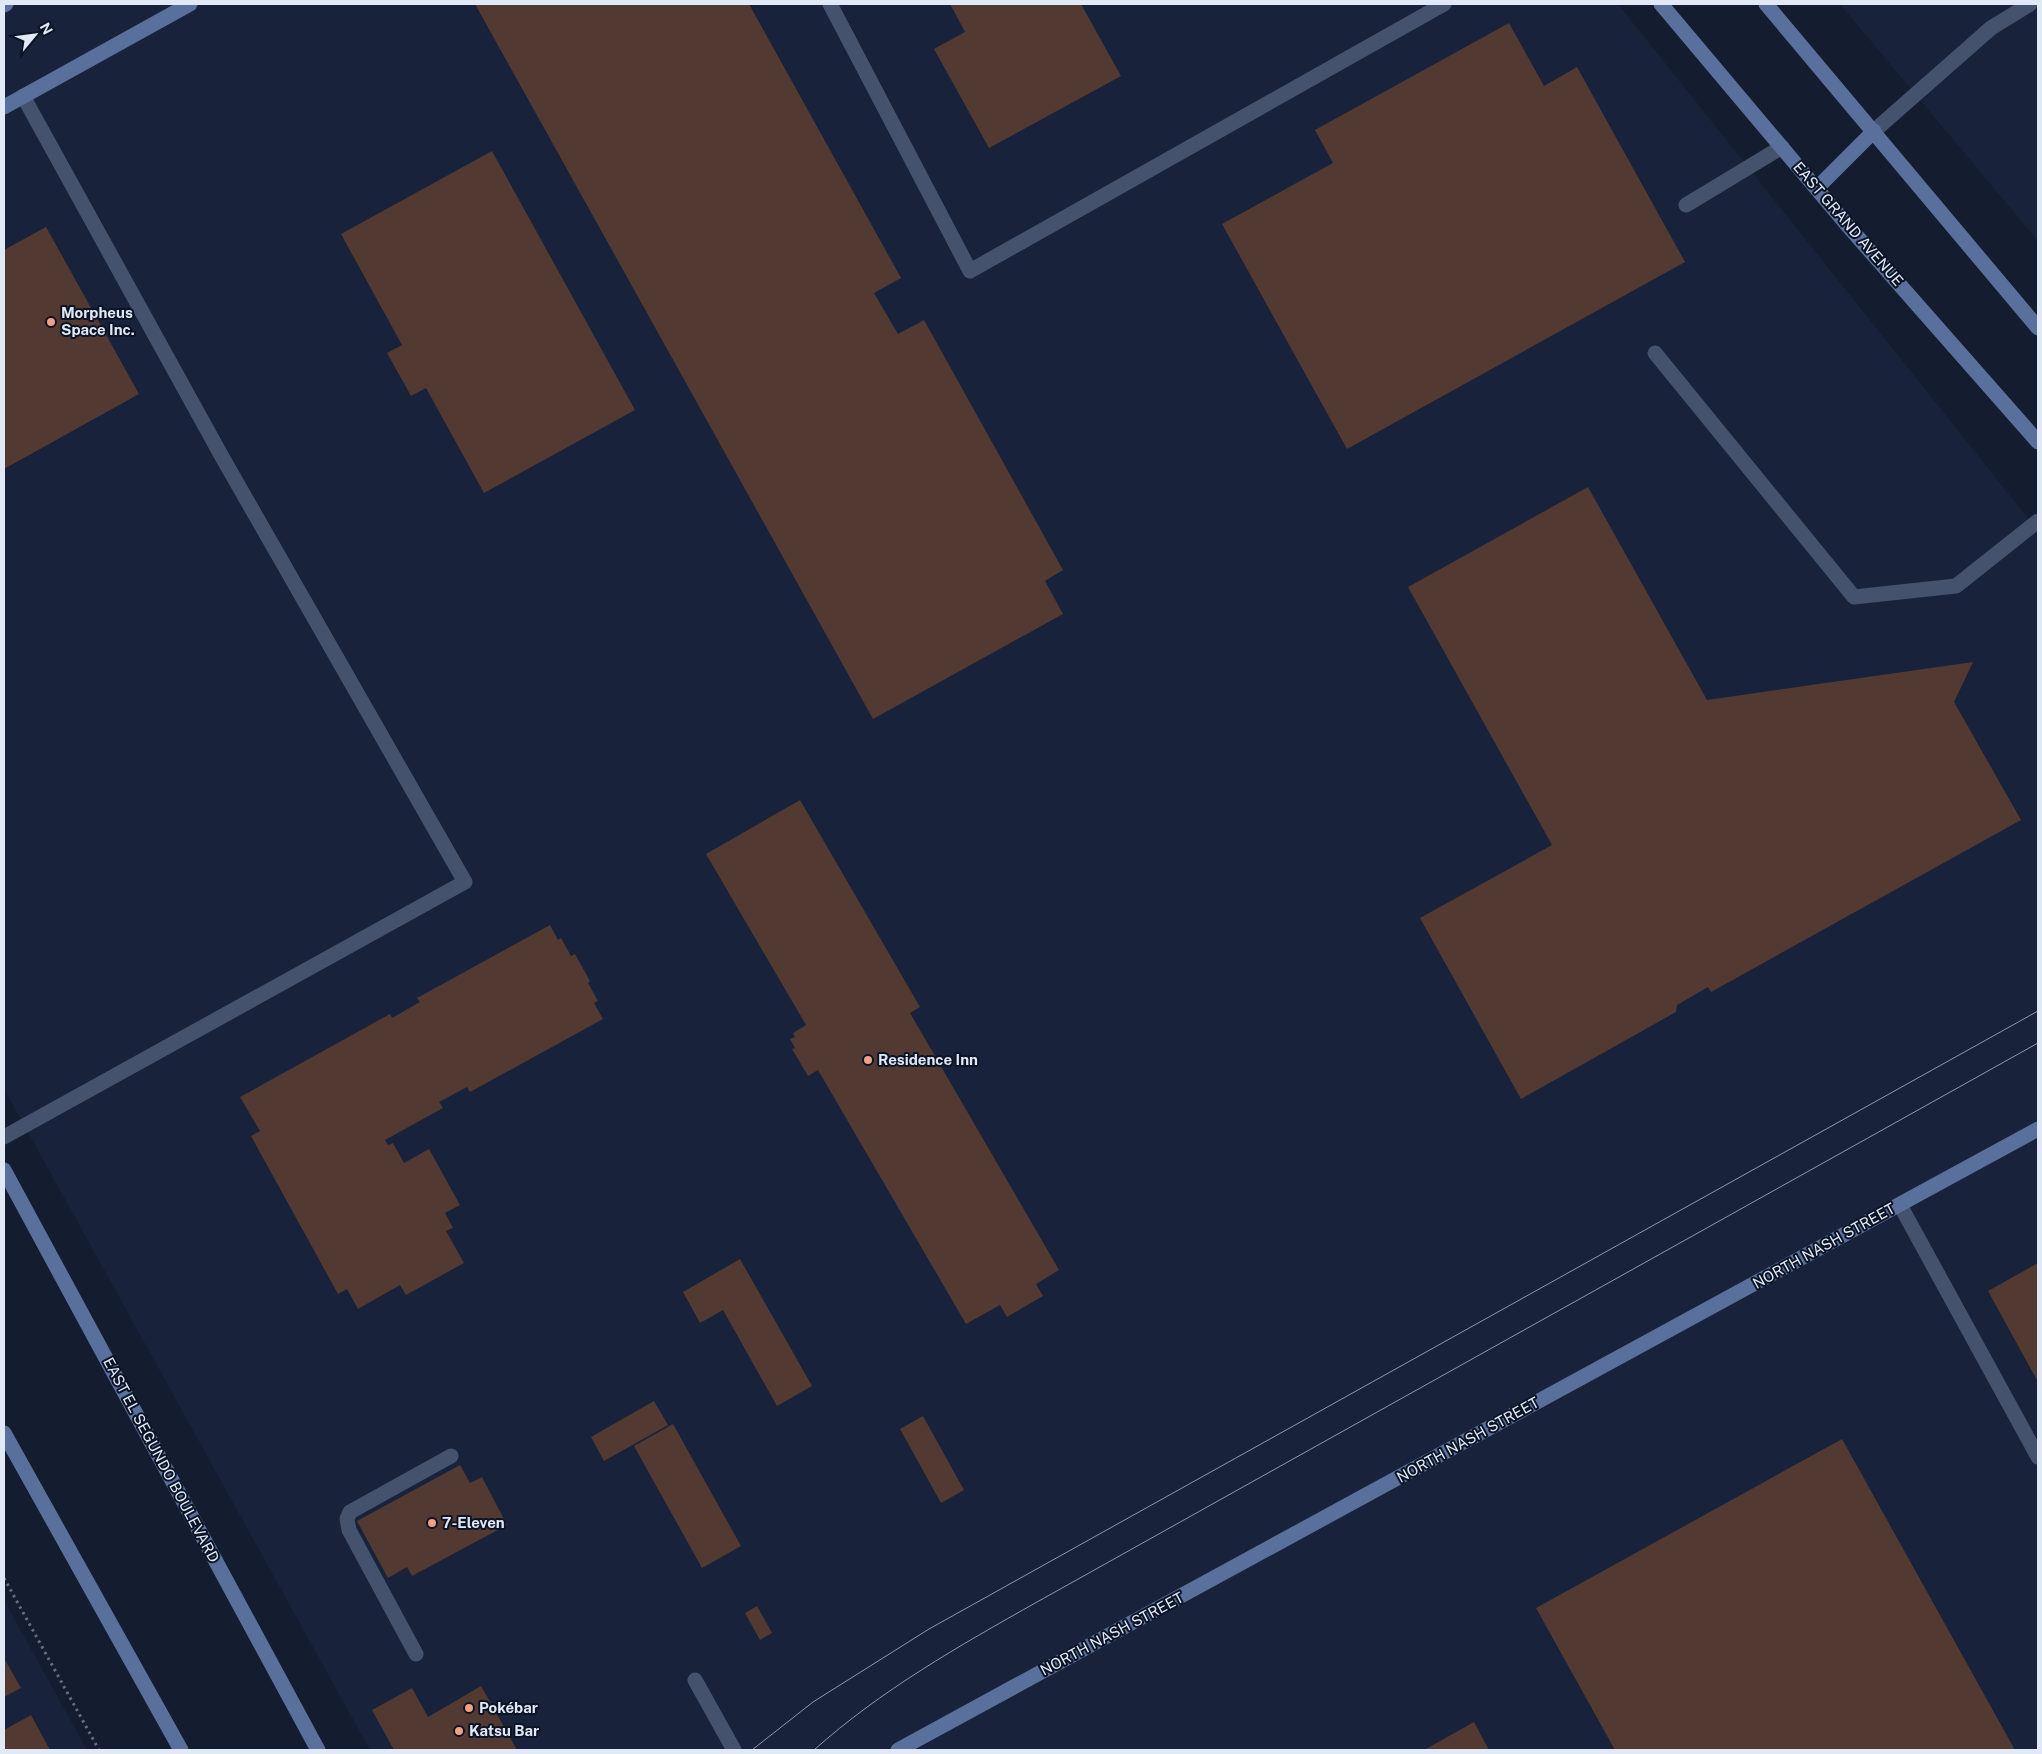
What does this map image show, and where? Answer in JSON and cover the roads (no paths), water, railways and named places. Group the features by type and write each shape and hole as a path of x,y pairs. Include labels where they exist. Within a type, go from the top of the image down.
{"street":[{"path":"4,107 190,4"},
{"name":"EAST GRAND AVENUE","path":"1661,4 1817,188 2038,442"},
{"path":"1766,4 2038,328"},
{"path":"1817,188 1874,131"},
{"name":"NORTH NASH STREET","path":"904,1749 2038,1129"},
{"name":"EAST EL SEGUNDO BOULEVARD","path":"4,1170 318,1750"},
{"path":"4,1433 181,1750"}],"lane":[{"path":"830,4 970,271 1444,4"},
{"path":"1874,131 1991,28 2030,4"},
{"path":"4,1137 465,882 225,462 23,96"},
{"path":"1686,205 1782,147"},
{"path":"1655,353 1854,597 1956,586 2038,521"},
{"path":"1900,1205 2038,1456"},
{"path":"416,1654 349,1530 347,1519 350,1512 451,1456"},
{"path":"694,1680 734,1750"}],"tram line":[{"path":"752,1750 813,1702 929,1629 2038,1011"},
{"path":"814,1750 893,1688 979,1635 2038,1043"}],"place":[{"name":"Morpheus Space Inc.","path":"51,322"},
{"name":"Residence Inn","path":"868,1060"},
{"name":"7-Eleven","path":"432,1523"},
{"name":"Pokébar","path":"469,1708"},
{"name":"Katsu Bar","path":"459,1731"}]}
